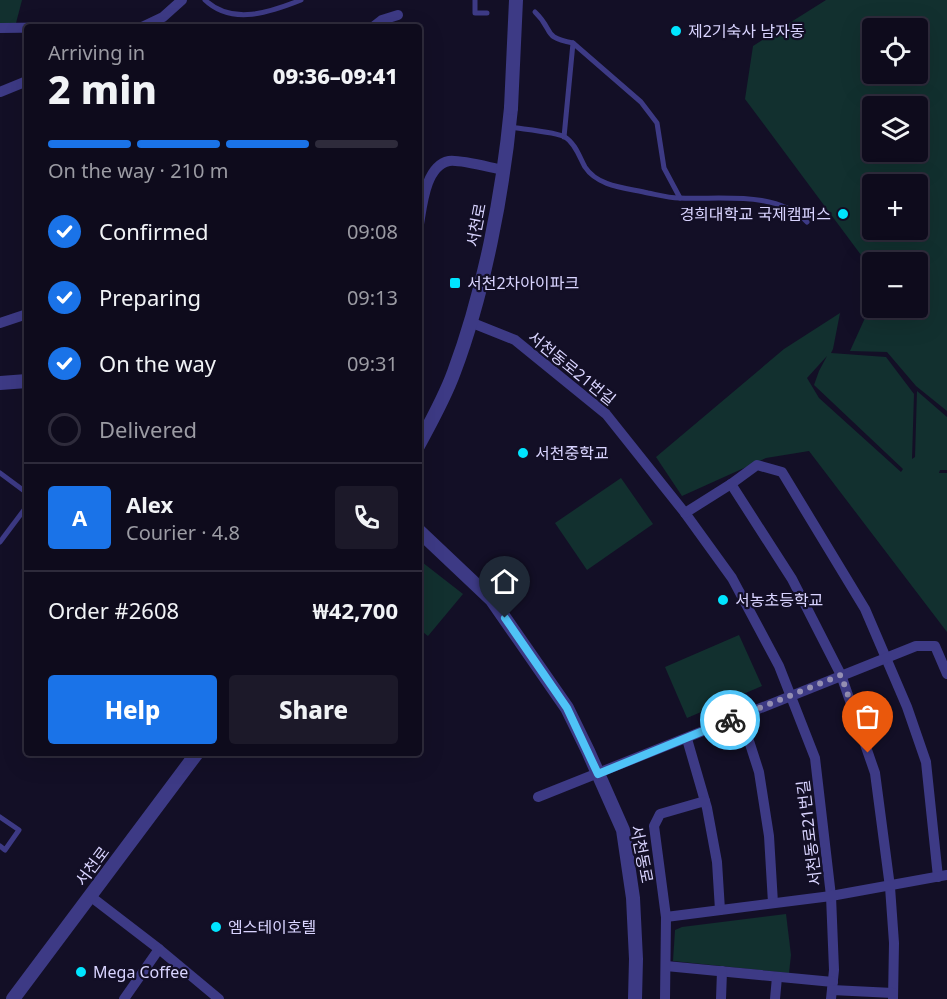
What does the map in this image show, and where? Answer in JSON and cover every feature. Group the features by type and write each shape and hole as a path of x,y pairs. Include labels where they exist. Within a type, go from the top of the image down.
{"street":[{"path":"164,22 182,0"},
{"name":"서천로","path":"422,438 454,373 485,262 504,170 511,108 516,0"},
{"path":"377,24 398,15"},
{"path":"0,28 24,27"},
{"path":"0,92 24,82"},
{"path":"422,211 429,178 438,166 450,161 504,170"},
{"path":"0,323 24,315"},
{"name":"서천동로21번길","path":"470,322 514,340 606,414 685,513 732,578 779,666 815,758 831,896 832,990"},
{"path":"0,383 24,381"},
{"path":"666,916 831,896 943,876 926,762 908,707 865,609 782,472 757,465 685,513"},
{"path":"666,966 777,976 832,990 893,996 894,943 890,887 875,773 841,675 792,579 731,484"},
{"name":"서천동로","path":"422,534 492,600 567,708 598,774 623,830 633,898 636,959 634,999"},
{"path":"538,797 916,646 935,646 947,674"},
{"path":"741,716 759,772 769,836 773,903"},
{"path":"687,739 705,801 717,862 720,910"},
{"name":"서천로","path":"13,999 195,756"},
{"path":"665,999 666,916 654,826 660,814 705,801"},
{"path":"90,896 219,999"},
{"path":"124,999 159,949"},
{"path":"721,999 722,971"},
{"path":"775,999 777,976"}],"lane":[{"path":"205,0 212,6 230,13 249,15 276,10 301,0"},
{"path":"475,0 475,13 487,13"},
{"path":"536,12 546,22 549,35 554,39 573,43 641,102 657,123 664,168 680,198"},
{"path":"564,137 573,43"},
{"path":"509,127 564,137 578,153 586,170 610,185 680,198 726,198 771,202 798,212 807,222"},
{"path":"0,473 24,491"},
{"path":"0,542 24,510"},
{"path":"0,817 19,830 5,850 0,846"}],"green space":[{"path":"0,0 22,0 15,27 0,28"},
{"path":"826,0 947,0 947,411 916,386 887,352 850,351 865,318 928,318 928,252 862,252 862,271 861,255 745,99 753,46"},
{"path":"840,313 831,353 886,357 914,394 912,459 915,457 917,391 947,417 947,470 940,470 939,473 947,473 947,632 809,451 766,458 682,496 656,457 784,349","holes":["827,356 814,385 903,469 901,472 819,398 807,378"]},
{"path":"621,478 653,524 587,570 555,523"},
{"path":"422,562 463,594 428,636 422,631"},
{"path":"739,635 762,686 687,718 665,667"},
{"path":"786,914 791,955 789,973 673,961 675,930 682,927"}],"way so far":[{"path":"730,720 841,675 868,753"}],"place":[{"name":"제2기숙사 남자동","path":"676,31"},
{"name":"경희대학교 국제캠퍼스","path":"843,214"},
{"name":"서천2차아이파크","path":"455,283"},
{"name":"서천중학교","path":"523,453"},
{"name":"서농초등학교","path":"723,600"},
{"name":"엠스테이호텔","path":"216,927"},
{"name":"Mega Coffee","path":"81,972"}],"route":[{"path":"505,618 567,708 598,774 730,720"}]}
